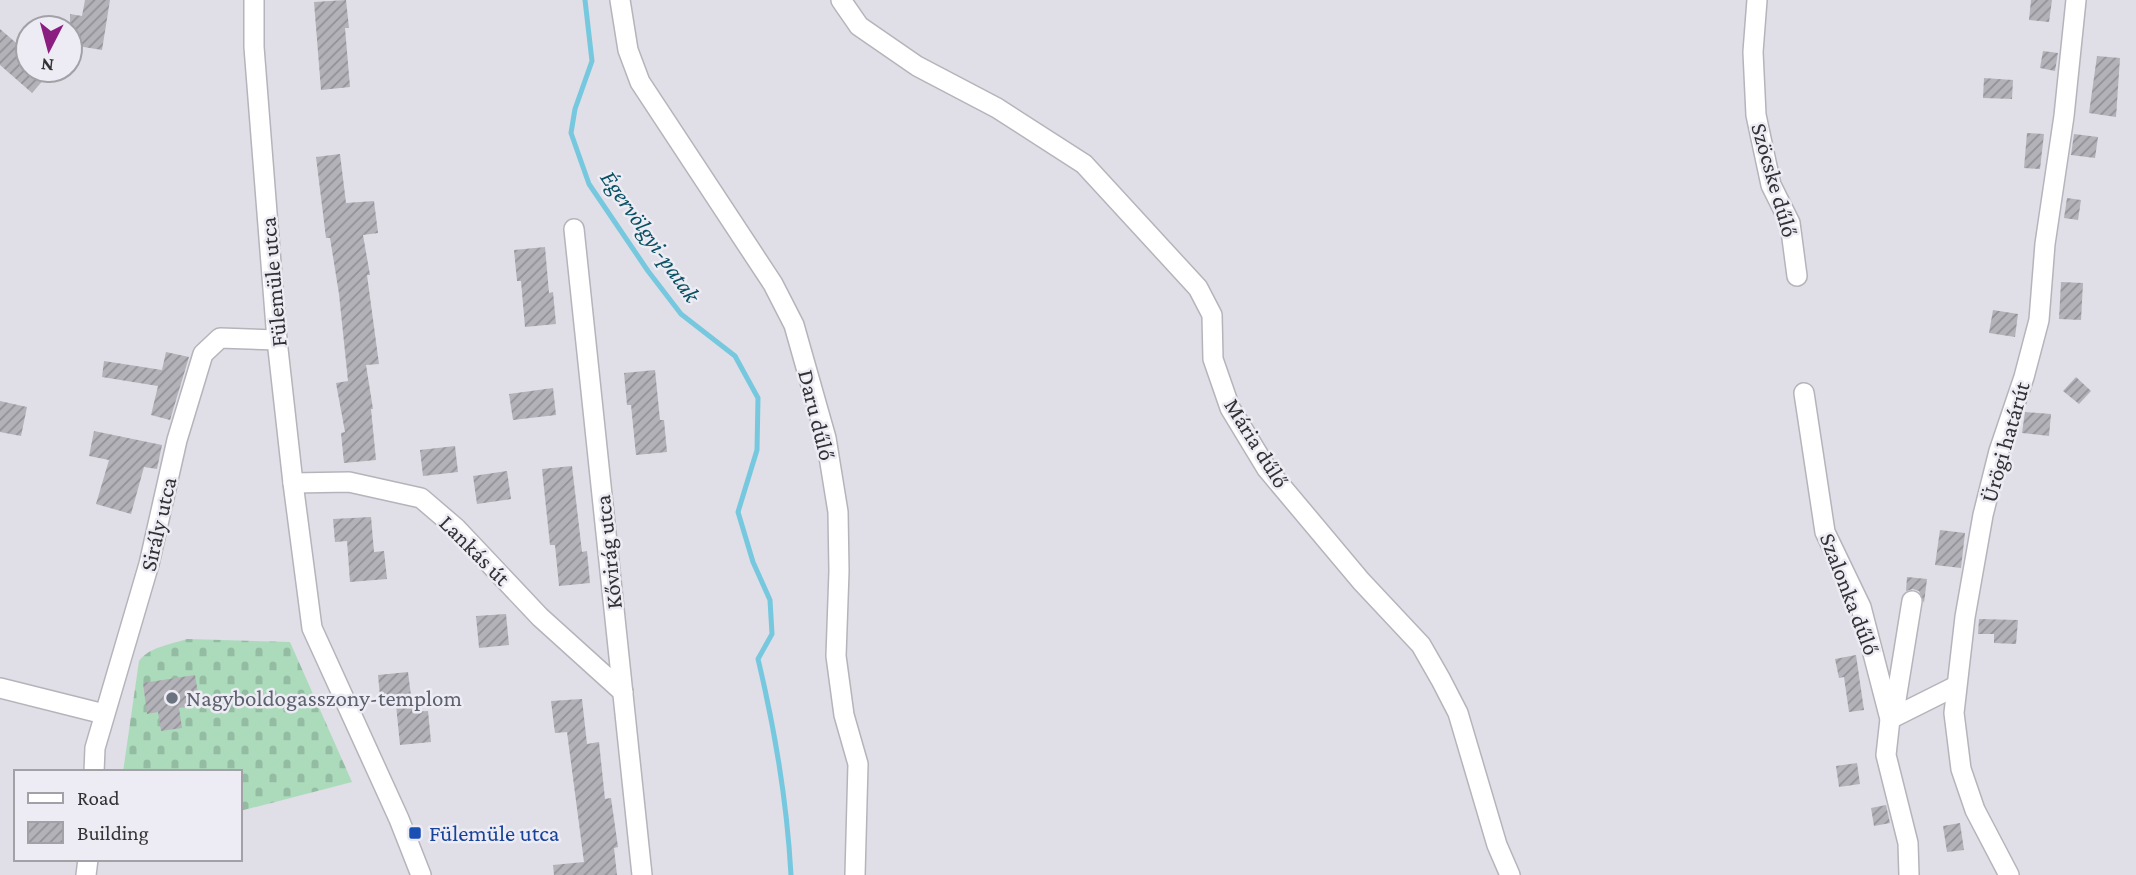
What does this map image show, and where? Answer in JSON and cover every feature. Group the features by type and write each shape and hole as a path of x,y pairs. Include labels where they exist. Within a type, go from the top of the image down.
{"street":[{"name":"Fülemüle utca","path":"254,0 254,47 277,340 312,628 399,819 421,875"},
{"name":"Daru dűlő","path":"620,0 628,50 640,82 772,284 794,325 826,438 838,512 836,656 844,715 858,764 855,875"},
{"name":"Mária dűlő","path":"841,0 859,26 917,66 997,108 1084,164 1198,288 1212,315 1213,359 1230,408 1267,469 1362,581 1421,645 1441,680 1458,713 1497,845 1510,875"},
{"name":"Szöcske dűlő","path":"1757,0 1753,52 1756,115 1772,185 1790,223 1797,276"},
{"name":"Ürögi határút","path":"2009,875 1975,810 1961,769 1954,713 1965,617 1983,515 1999,451 2024,377 2039,320 2045,244 2064,116 2076,0"},
{"name":"Kővirág utca","path":"574,229 642,875"},
{"name":"Sirály utca","path":"94,770 95,748 149,564 177,440 203,354 220,338 277,340"},
{"name":"Szalonka dűlő","path":"1804,393 1825,532 1861,607 1890,719 1886,755 1908,844 1909,875"},
{"name":"Lankás út","path":"293,483 349,482 421,498 456,528 540,617 623,692"},
{"path":"1890,719 1895,706 1912,601"},
{"path":"1890,719 1956,687"},
{"path":"0,688 104,714"}],"green space":[{"path":"187,639 290,642 352,782 242,810 242,770 123,770 139,661 143,656 168,644"}],"building":[{"path":"85,0 110,0 102,50 84,47 82,14"},
{"path":"346,0 349,28 345,28 350,87 321,90 314,2"},
{"path":"2031,0 2052,0 2049,22 2029,20"},
{"path":"0,29 14,41 14,77 0,65"},
{"path":"2043,51 2058,53 2055,71 2040,68"},
{"path":"2097,56 2120,58 2116,117 2089,113"},
{"path":"1984,78 2013,80 2012,99 1983,98"},
{"path":"22,84 40,84 32,93"},
{"path":"2027,133 2044,134 2040,169 2024,168"},
{"path":"2074,134 2098,137 2095,158 2071,155"},
{"path":"340,154 346,203 374,201 378,233 363,235 379,364 366,365 373,409 376,460 344,463 341,433 345,432 336,383 348,381 339,294 330,238 326,238 316,157"},
{"path":"2067,198 2081,200 2078,220 2064,218"},
{"path":"545,247 549,293 553,292 556,324 525,327 521,281 517,281 514,250"},
{"path":"2061,282 2083,283 2081,320 2059,319"},
{"path":"1993,310 2018,314 2015,337 1989,333"},
{"path":"166,352 189,357 170,420 151,415 158,386 102,377 104,361 162,370"},
{"path":"655,370 660,420 664,420 667,452 636,455 631,405 627,405 624,373"},
{"path":"2076,377 2091,391 2079,404 2063,391"},
{"path":"553,388 556,415 513,420 509,394"},
{"path":"0,401 27,407 21,436 0,432"},
{"path":"2025,412 2051,414 2049,436 2022,433"},
{"path":"94,431 162,445 157,469 144,467 131,514 96,504 109,460 89,456"},
{"path":"455,446 458,472 423,476 420,450"},
{"path":"572,466 582,552 587,551 590,583 559,586 555,545 550,545 542,469"},
{"path":"507,471 511,499 477,504 473,476"},
{"path":"371,517 374,552 384,551 387,579 350,582 347,541 335,542 333,519"},
{"path":"1940,530 1965,533 1961,568 1935,565"},
{"path":"1907,577 1927,579 1924,603 1919,591 1906,591"},
{"path":"506,614 509,645 479,648 476,616"},
{"path":"1979,619 2018,620 2016,644 1994,643 1994,634 1978,634"},
{"path":"1856,655 1864,710 1849,712 1844,677 1839,678 1835,659"},
{"path":"408,672 413,712 428,711 431,742 400,745 396,705 381,707 378,675"},
{"name":"Nagyboldogasszony-templom","path":"195,675 200,705 179,708 182,728 161,731 158,712 147,714 143,683"},
{"path":"582,699 587,744 599,742 605,799 611,798 618,847 614,848 617,875 554,875 553,865 584,862 567,732 555,733 551,701"},
{"path":"1857,763 1860,784 1839,787 1836,766"},
{"path":"1886,805 1890,823 1874,826 1871,808"},
{"path":"1960,823 1964,850 1947,852 1943,826"}],"waterway":[{"name":"Égervölgyi-patak","path":"585,0 592,61 575,109 571,133 589,184 681,314 735,356 758,398 757,450 738,512 753,562 770,600 772,634 758,659 779,766 791,875"}],"place":[{"name":"Nagyboldogasszony-templom","path":"172,698"},
{"name":"Fülemüle utca","path":"415,833"}]}
